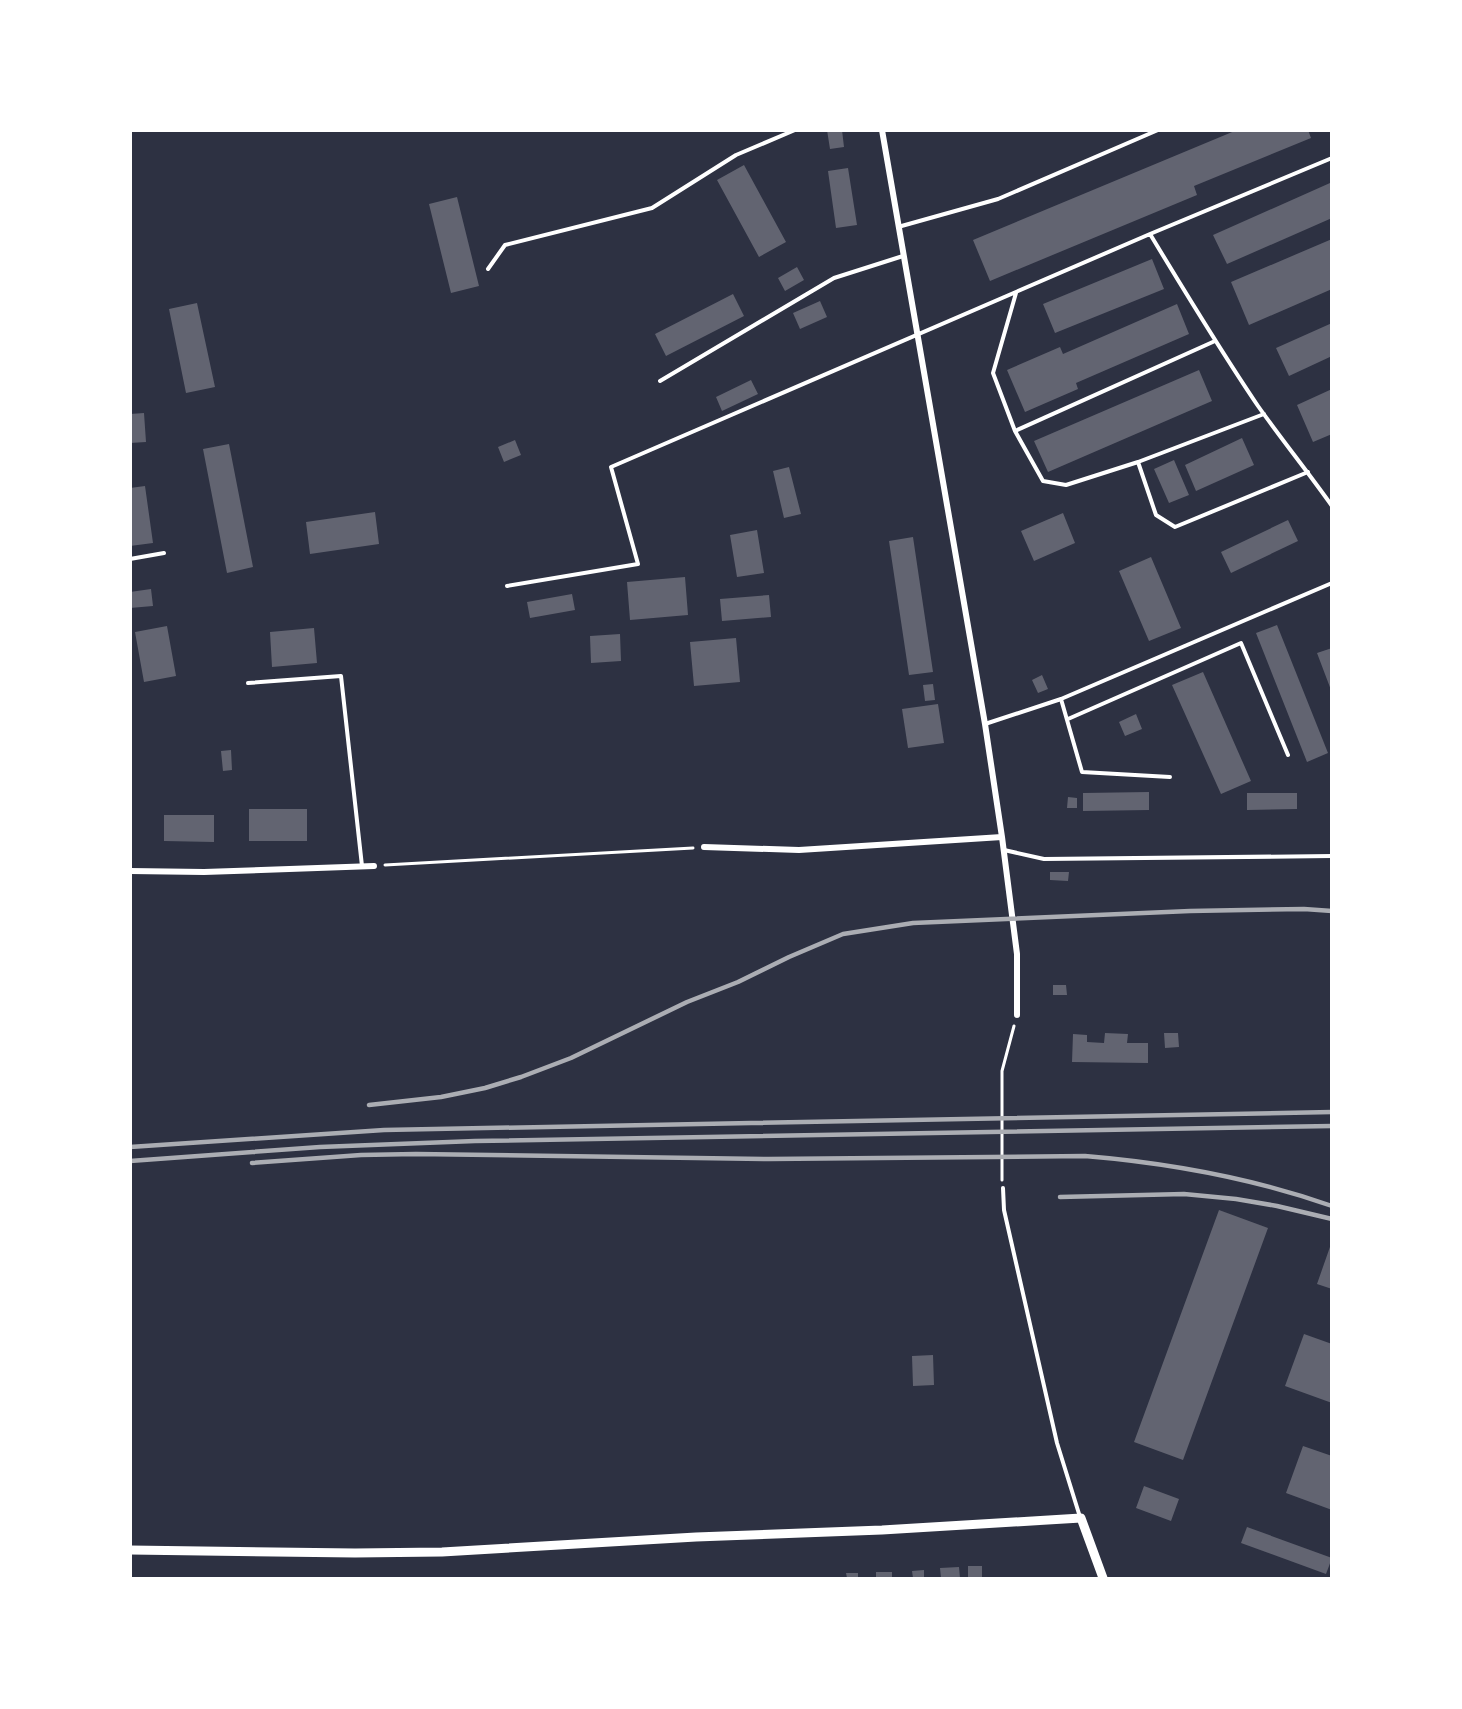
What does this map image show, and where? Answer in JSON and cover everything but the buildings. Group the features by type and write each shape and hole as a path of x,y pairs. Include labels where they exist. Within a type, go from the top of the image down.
{"street":[{"path":"882,130 985,724 1017,954 1017,1015"},
{"path":"704,848 798,850 1002,837"},
{"path":"130,871 204,872 374,866"},
{"path":"130,1550 442,1552 1081,1518 1103,1578"}],"lane":[{"path":"488,269 505,245 652,208 736,155 795,130"},
{"path":"898,227 998,199 1158,130"},
{"path":"507,586 638,564 611,466 1332,158"},
{"path":"1150,234 1215,341 1264,414 1332,506"},
{"path":"660,381 834,278 903,256"},
{"path":"1016,292 993,373 1015,431 1043,482 1066,485 1138,462 1264,414"},
{"path":"1015,431 1215,341"},
{"path":"1138,462 1156,515 1175,527 1308,472"},
{"path":"130,559 164,553"},
{"path":"985,724 1061,699 1332,583"},
{"path":"1068,718 1241,643 1288,755"},
{"path":"248,683 340,676 363,866"},
{"path":"1061,699 1082,772 1170,777"},
{"path":"1004,850 1044,859 1332,856"},
{"path":"1003,1188 1004,1210 1057,1443 1081,1518"}],"path":[{"path":"374,866 704,848"},
{"path":"1002,1168 1002,1071 1017,1015"}],"railway":[{"path":"369,1105 441,1097 485,1088 521,1077 571,1058 687,1002 738,982 843,934 913,923 1190,911 1304,909 1332,911"},
{"path":"130,1147 384,1130 1332,1112"},
{"path":"130,1161 320,1147 475,1141 1332,1126"},
{"path":"252,1163 361,1155 416,1154 769,1159 1085,1156 1210,1173 1271,1187 1332,1206"},
{"path":"1060,1197 1184,1194 1236,1199 1332,1219"}]}
